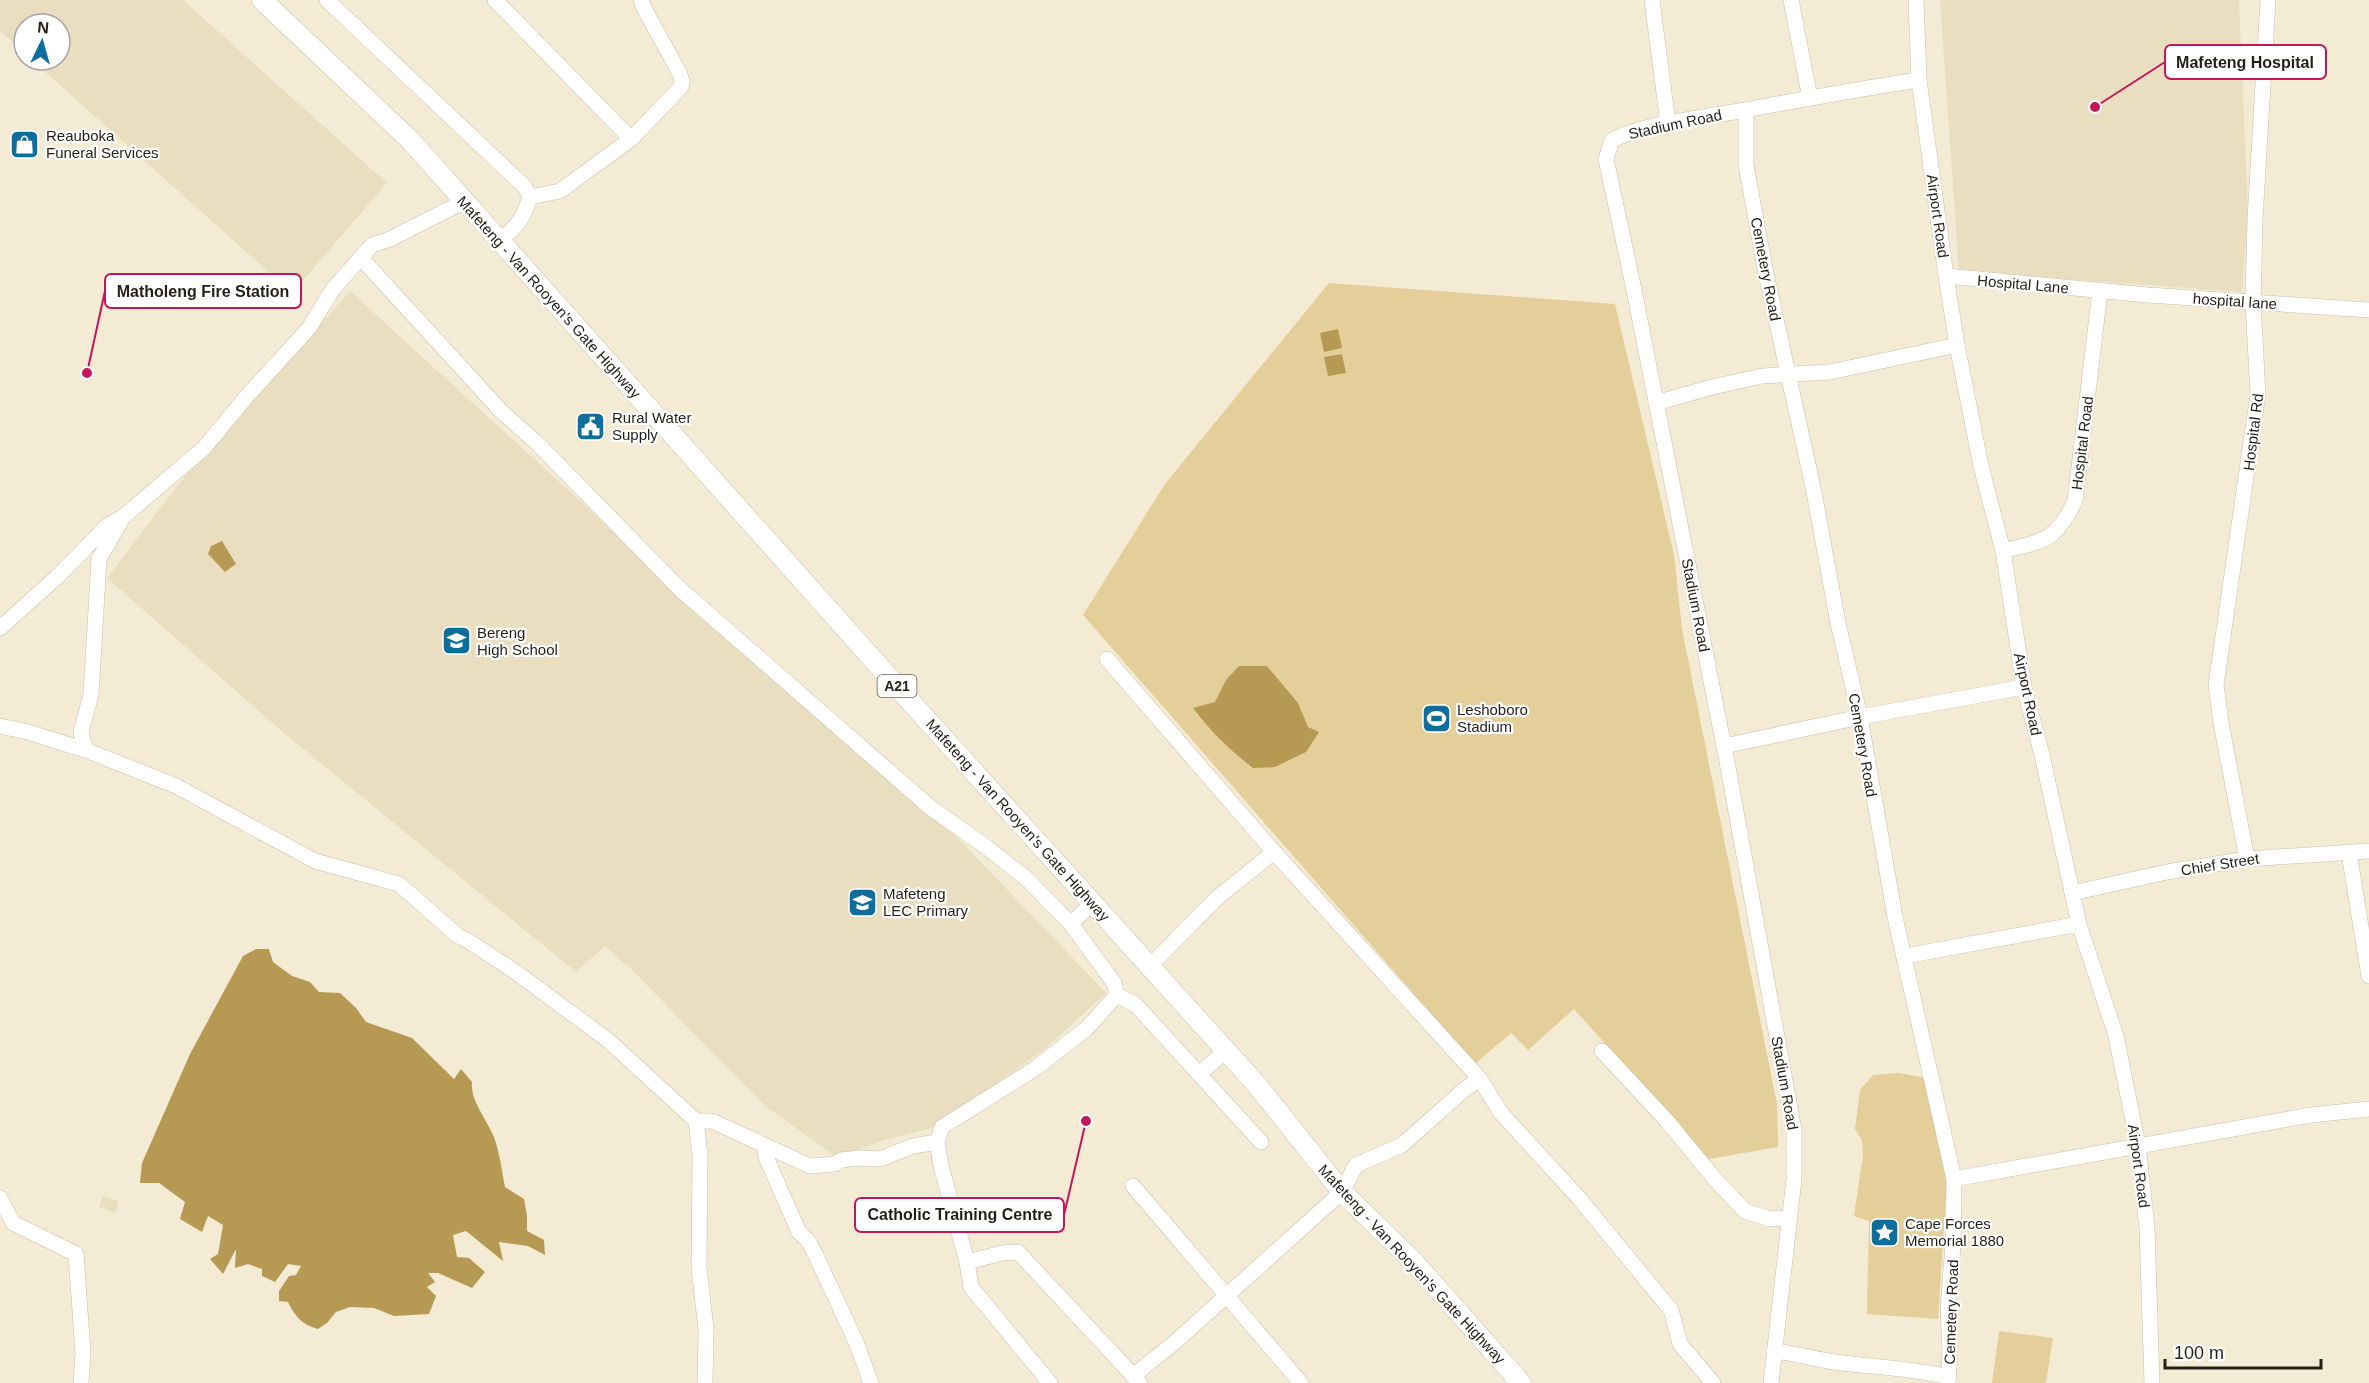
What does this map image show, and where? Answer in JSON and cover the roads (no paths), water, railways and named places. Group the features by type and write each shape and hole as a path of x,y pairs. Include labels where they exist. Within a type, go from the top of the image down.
{"main road":[{"name":"Mafeteng - Van Rooyen's Gate Highway","path":"262,0 410,140 927,720 1257,1085 1342,1192 1414,1262 1521,1383"}],"street":[{"path":"327,0 525,187 530,197 524,215 514,230 500,239"},
{"path":"495,0 632,139"},
{"path":"530,197 560,191 632,139 681,87 682,81 642,0"},
{"path":"1652,0 1668,124"},
{"path":"1791,0 1810,98"},
{"name":"Airport Road","path":"1916,0 1919,80 1957,345 1981,466 2003,551 2024,687 2042,755 2079,924 2116,1036 2138,1145 2147,1228 2152,1383"},
{"name":"Hospital Rd","path":"2247,859 2216,685 2259,394 2253,303 2255,219 2268,0"},
{"name":"Stadium Road","path":"1771,1383 1794,1179 1794,1130 1724,746 1606,159 1612,140 1625,134 1668,124 1919,80"},
{"name":"Cemetery Road","path":"1746,110 1746,165 1787,373 1813,488 1838,624 1860,717 1895,917 1954,1179 1953,1245 1948,1308 1949,1380"},
{"path":"0,628 57,577 107,526 123,517 204,448 247,396 309,328 333,289 372,245 457,205 462,200"},
{"path":"361,258 501,411 539,445 680,589 931,808 1027,879 1071,924 1114,983 1117,995 1136,1005 1261,1142"},
{"name":"Hospital Lane","path":"1946,276 2100,291"},
{"name":"hospital lane","path":"2100,291 2369,310"},
{"name":"Hospital Road","path":"2003,551 2044,540 2063,526 2075,501 2100,291"},
{"path":"1656,403 1712,387 1787,373 1830,372 1957,345"},
{"path":"88,751 81,732 91,695 99,559 123,517"},
{"path":"1107,658 1274,852 1480,1079 1501,1113 1578,1197 1671,1310 1680,1344 1713,1383"},
{"path":"1724,746 1860,717 2024,687"},
{"path":"0,726 88,751 176,786 315,861 399,884 458,936 517,973 609,1041 696,1121 700,1155 699,1268 706,1329 705,1383"},
{"path":"1149,967 1218,897 1274,852"},
{"name":"Chief Street","path":"2072,893 2167,872 2247,859 2298,854 2369,852"},
{"path":"2349,853 2369,976"},
{"path":"1071,924 1093,902"},
{"path":"1905,956 2079,924"},
{"path":"1050,1383 971,1287 967,1262 940,1166 937,1142 942,1127 1036,1068 1086,1028 1117,995"},
{"path":"1199,1074 1226,1051"},
{"path":"1602,1051 1660,1113 1745,1211 1770,1219 1790,1218"},
{"path":"967,1262 1002,1253 1018,1252 1137,1379 1342,1192 1356,1165 1402,1145 1465,1089 1480,1079"},
{"path":"1954,1179 2311,1115 2369,1109"},
{"path":"696,1121 712,1121 810,1166 835,1164 841,1160 859,1158 880,1159 914,1146 937,1142"},
{"path":"765,1147 766,1157 794,1221 817,1258 856,1342 871,1383"},
{"path":"1133,1186 1301,1383"},
{"path":"0,1198 13,1223 76,1254 83,1353 81,1383"},
{"path":"1774,1352 1809,1355 1832,1362 1929,1372 1949,1380"}],"place":[{"name":"Mafeteng Hospital","path":"2095,107"},
{"name":"Reauboka Funeral Services","path":"25,144"},
{"name":"Matholeng Fire Station","path":"87,373"},
{"name":"Rural Water Supply","path":"591,426"},
{"name":"Bereng High School","path":"456,641"},
{"name":"Leshoboro Stadium","path":"1436,718"},
{"name":"Mafeteng LEC Primary","path":"862,902"},
{"name":"Catholic Training Centre","path":"1086,1121"},
{"name":"Cape Forces Memorial 1880","path":"1884,1232"}]}
